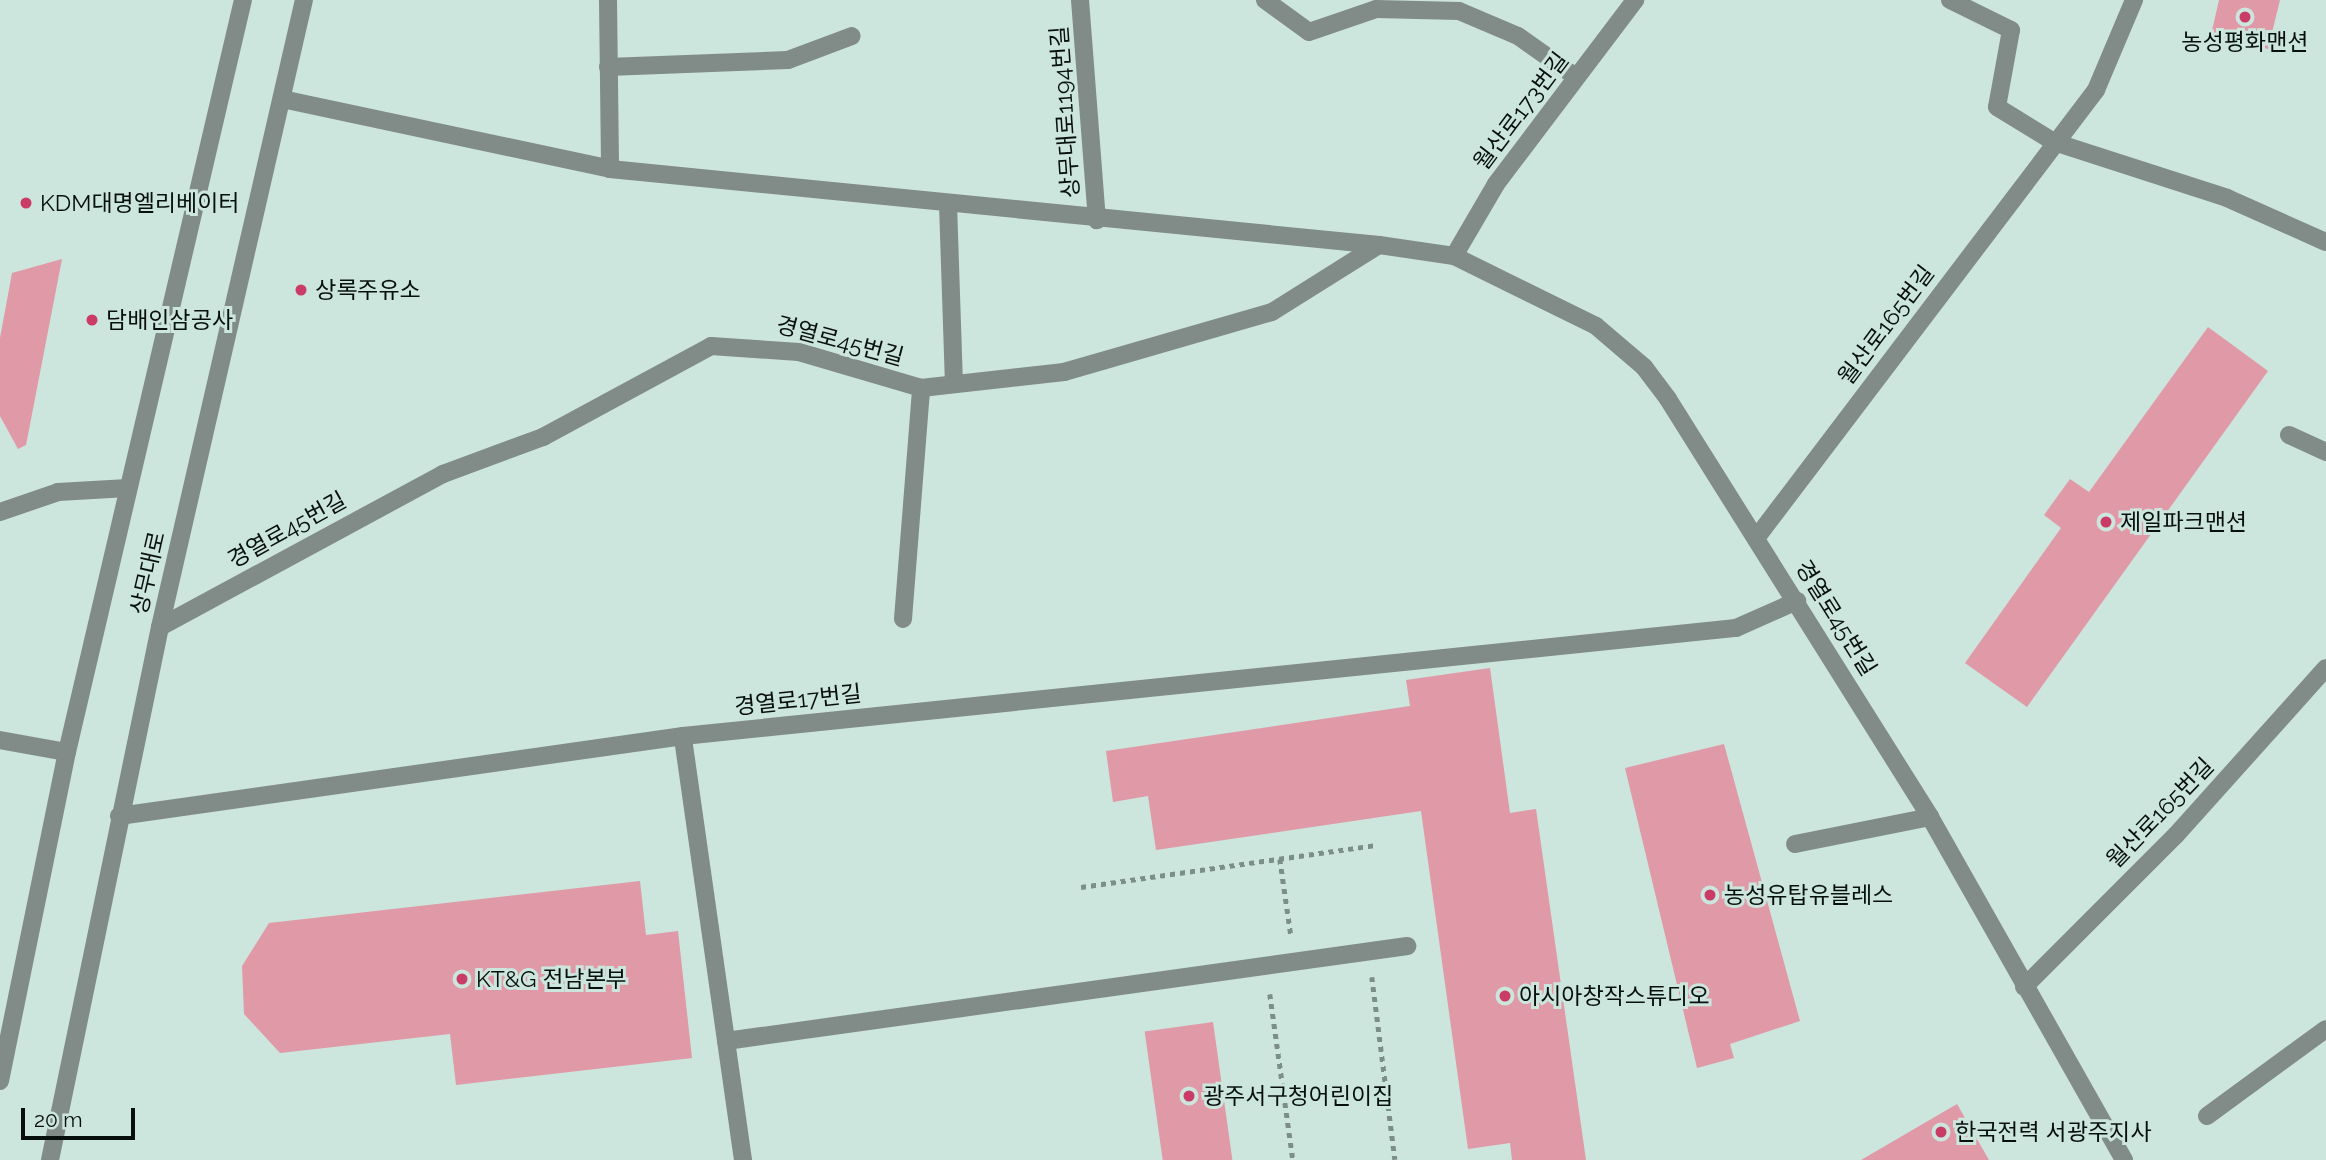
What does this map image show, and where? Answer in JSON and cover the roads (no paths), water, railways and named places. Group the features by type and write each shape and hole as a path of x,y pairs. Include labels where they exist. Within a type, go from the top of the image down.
{"street":[{"name":"상무대로","path":"0,1081 67,752 243,0"},
{"name":"상무대로","path":"50,1160 160,627 304,0"},
{"path":"608,0 610,169"},
{"name":"상무대로1194번길","path":"1080,0 1097,220"},
{"path":"1265,0 1309,32 1376,9 1459,12 1518,36 1576,77"},
{"name":"월산로173번길","path":"1454,256 1496,184 1636,0"},
{"path":"1950,0 2011,30 1997,107 2054,142 2227,198 2326,242"},
{"name":"월산로165번길","path":"1757,537 2096,90 2134,0"},
{"path":"608,67 788,60 852,36"},
{"name":"경열로45번길","path":"282,99 610,169 1097,220 1379,245 1454,256 1557,302 1644,368 1757,537 1930,817 2124,1160"},
{"path":"948,204 954,382"},
{"name":"경열로45번길","path":"160,627 443,474 543,437 711,346 799,352 921,388 954,382 1064,372 1205,336 1272,313 1379,245"},
{"path":"903,620 921,388"},
{"path":"2290,435 2326,452"},
{"path":"0,512 58,492 128,488"},
{"name":"경열로17번길","path":"119,816 683,736 1736,628 1797,601"},
{"name":"월산로165번길","path":"2024,987 2176,835 2326,668"},
{"path":"683,736 743,1160"},
{"path":"0,740 67,752"},
{"path":"1795,844 1930,817"},
{"path":"726,1041 1407,946"},
{"path":"2207,1116 2326,1030"}],"place":[{"name":"농성평화맨션","path":"2245,17"},
{"name":"KDM대명엘리베이터","path":"26,203"},
{"name":"상록주유소","path":"301,290"},
{"name":"담배인삼공사","path":"92,320"},
{"name":"제일파크맨션","path":"2106,522"},
{"name":"농성유탑유블레스","path":"1710,895"},
{"name":"KT&G 전남본부","path":"462,979"},
{"name":"아시아창작스튜디오","path":"1505,996"},
{"name":"광주서구청어린이집","path":"1189,1096"},
{"name":"한국전력 서광주지사","path":"1941,1132"}]}
